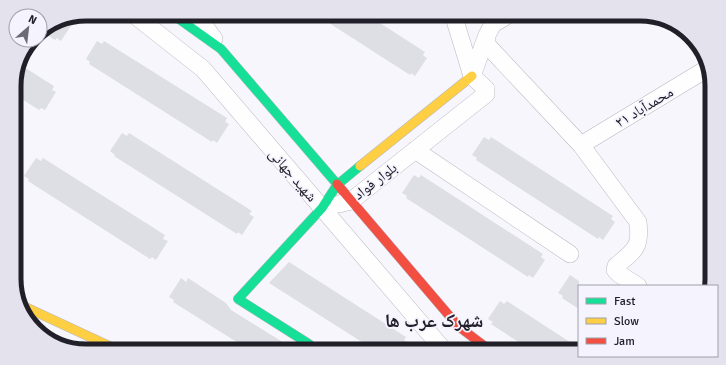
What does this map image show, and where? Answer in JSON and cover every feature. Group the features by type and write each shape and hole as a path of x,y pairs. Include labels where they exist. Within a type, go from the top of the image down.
{"street":[{"name":"شهید جهانی","path":"142,21 203,69 436,344"},
{"name":"شهید جهانی","path":"182,21 221,49 458,326 482,344"},
{"path":"201,21 221,49"},
{"path":"455,21 472,76"},
{"path":"472,76 487,35 493,24 497,21"},
{"path":"487,35 487,45 581,145 638,222 639,231 636,248 616,266 615,270 618,274 636,285"},
{"name":"محمدآباد ۲۱","path":"581,145 703,71"},
{"name":"بلوار فواد","path":"472,76 486,89 487,92 351,201 322,208 337,184 472,76"},
{"path":"415,150 570,254"},
{"path":"309,344 238,299 322,208"},
{"path":"28,308 105,344"},
{"path":"444,344 458,326"}],"building":[{"path":"326,21 377,21 425,52 423,55 427,58 415,76 411,73 410,75"},
{"path":"73,23 61,41 57,38 55,40 48,36 48,34 65,24"},
{"path":"97,41 102,44 104,41 227,118 225,122 229,124 217,143 213,140 212,142 89,64 90,62 86,59"},
{"path":"24,67 54,86 52,90 56,92 45,110 41,108 39,110 21,98 21,81"},
{"path":"122,133 127,136 129,133 252,211 249,214 254,217 242,235 238,232 237,234 114,156 115,155 110,151"},
{"path":"484,137 489,140 491,137 613,216 611,219 615,222 603,240 599,237 598,239 476,160 477,158 472,155"},
{"path":"36,158 41,161 43,158 165,235 163,239 168,241 156,260 152,257 150,259 28,181 29,179 24,176"},
{"path":"414,175 419,178 421,175 543,254 541,257 545,260 533,278 529,275 528,277 406,198 407,196 402,193"},
{"path":"289,262 406,337 404,340 408,343 365,344 269,283"},
{"path":"570,275 579,281 578,308 562,298 563,296 558,293"},
{"path":"181,278 186,282 188,278 226,303 231,310 286,344 240,344 173,302 174,300 169,297"},
{"path":"500,301 504,304 507,301 573,344 521,344 491,324 493,322 488,319"}],"traffic: fast":[{"path":"182,21 221,49 337,184"},
{"path":"309,344 238,299 322,208 337,185 360,166"}],"traffic: slow":[{"path":"360,166 472,76"},
{"path":"28,308 105,344"}],"traffic: jam":[{"path":"337,184 458,326 482,344"}],"district":[{"name":"شهرک عرب ها","path":"434,320"}]}
